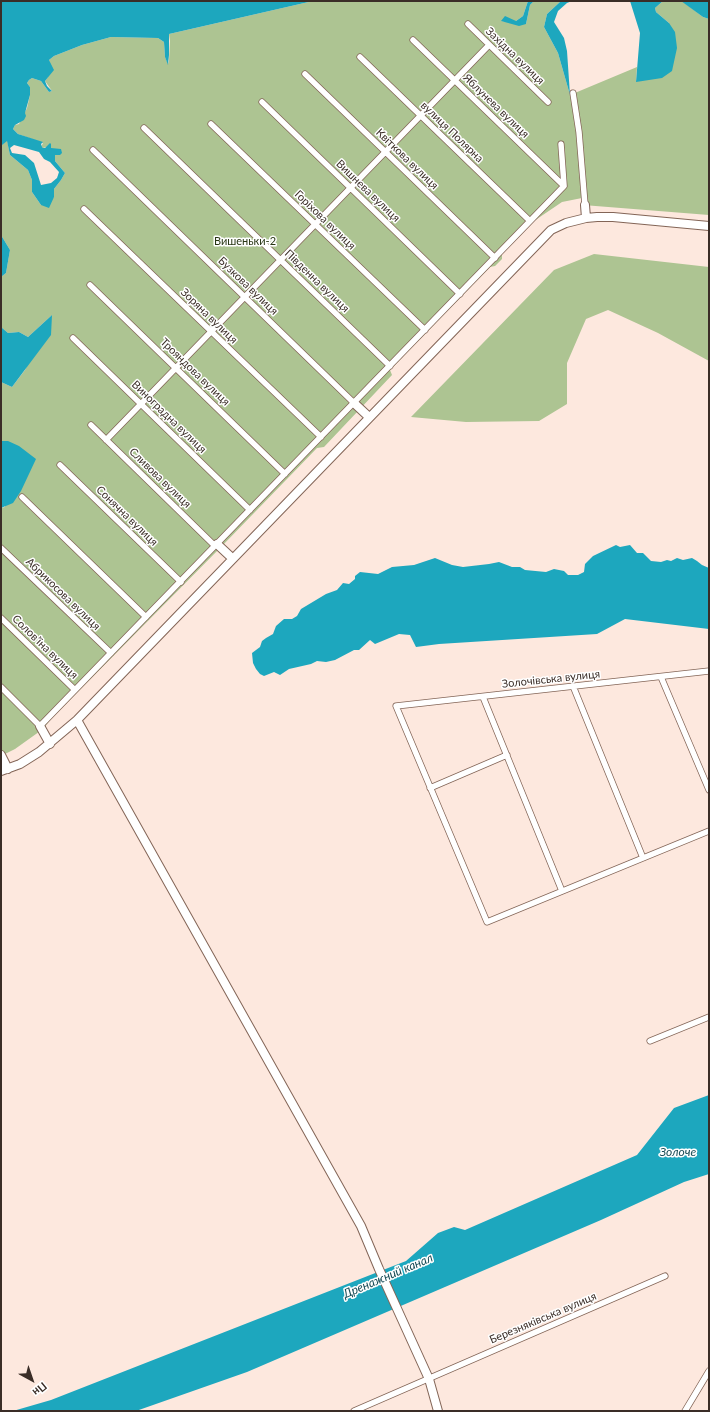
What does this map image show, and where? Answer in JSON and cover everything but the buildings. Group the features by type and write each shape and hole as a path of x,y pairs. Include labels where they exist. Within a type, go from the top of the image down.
{"street":[{"name":"Західна вулиця","path":"468,24 548,102"},
{"name":"Яблунева вулиця","path":"413,40 564,186"},
{"path":"106,440 489,45"},
{"name":"вулиця Полярна","path":"360,57 530,222"},
{"name":"Квіткова вулиця","path":"305,74 495,258"},
{"path":"573,93 579,132 586,218"},
{"name":"Вишнева вулиця","path":"262,102 460,294"},
{"name":"Горіхова вулиця","path":"211,124 424,330"},
{"name":"Південна вулиця","path":"144,128 390,366"},
{"path":"40,726 564,186 561,144"},
{"name":"Бузкова вулиця","path":"93,150 354,402"},
{"name":"Зоряна вулиця","path":"84,209 321,437"},
{"path":"1,756 4,770 30,758 50,744 77,720 232,558 551,230 566,223 586,218 613,217 709,226"},
{"name":"Трояндова вулиця","path":"90,285 285,474"},
{"name":"Виноградна вулиця","path":"73,338 250,510"},
{"path":"354,402 369,417"},
{"name":"Сливова вулиця","path":"91,426 216,545"},
{"name":"Сонячна вулиця","path":"60,465 181,582"},
{"path":"22,497 146,617"},
{"path":"216,545 232,558"},
{"name":"Абрикосова вулиця","path":"1,548 111,654"},
{"name":"Соловʼїна вулиця","path":"1,618 75,690"},
{"name":"Золочівська вулиця","path":"430,788 396,706 709,671"},
{"path":"661,677 709,790"},
{"path":"573,686 643,858"},
{"path":"1,687 40,726 50,744"},
{"path":"482,697 562,891"},
{"path":"77,720 361,1226 429,1379 438,1411"},
{"path":"506,755 430,788 487,922 709,830"},
{"path":"650,1041 709,1017"},
{"name":"Березняківська вулиця","path":"354,1411 665,1276"},
{"path":"685,1411 709,1371"}],"green space":[{"name":"Вишеньки-2","path":"313,1 528,1 523,16 516,21 501,21 526,24 530,5 534,1 561,1 547,14 544,27 558,53 570,95 637,67 636,82 669,23 656,12 655,8 663,1 682,1 703,17 709,19 709,215 583,205 582,198 562,202 534,221 502,254 502,259 495,266 490,267 390,370 392,375 324,447 317,448 51,719 43,729 15,749 1,756 1,508 5,507 8,441 1,441 1,382 12,387 25,370 52,315 28,337 19,332 8,333 1,327 1,277 6,273 10,250 1,235 1,146 7,140 10,155 28,170 32,180 32,192 41,205 54,197 54,189 65,173 55,161 50,146 43,148 41,147 43,143 18,134 13,129 15,125 19,124 27,108 30,87 27,83 32,78 41,81 49,92 52,91 45,81 48,77 50,65 49,60 54,56 82,45 111,37 158,38 164,42 165,57 168,64 170,41 169,34"},
{"path":"594,254 709,267 709,361 658,333 608,310 586,319 567,363 567,404 539,421 466,422 411,417 554,270"}],"water":[{"path":"1,1 313,1 169,34 168,65 165,57 164,42 158,38 111,37 82,45 54,56 49,60 54,70 45,81 47,86 52,91 49,92 41,81 32,78 29,80 27,83 30,87 30,95 25,113 26,116 24,120 15,125 13,129 18,134 43,142 41,144 43,148 50,143 51,148 61,149 62,153 60,155 55,155 55,161 65,173 54,189 54,197 49,208 41,205 32,192 32,180 28,170 10,155 7,141 1,146","holes":["14,145 39,152 44,159 50,162 59,172 57,178 51,183 41,185 34,163 25,155 12,153 10,148"]},
{"path":"528,1 534,1 530,5 526,24 519,26 501,21 505,16 516,21 523,16"},
{"path":"561,1 572,1 567,3 558,11 554,22 564,38 567,51 570,95 558,53 544,27 547,14"},
{"path":"630,1 663,1 655,8 656,12 669,23 675,32 677,48 672,71 662,78 636,82 640,33"},
{"path":"681,1 709,1 709,19 703,17"},
{"path":"1,235 10,250 6,273 1,277"},
{"path":"52,315 51,335 12,387 1,382 1,327 8,333 19,332 28,337"},
{"path":"1,441 8,441 19,446 36,459 21,491 13,503 1,508"},
{"path":"616,545 620,547 630,545 637,553 643,553 651,561 661,562 667,560 671,561 677,558 683,560 692,558 709,568 709,629 625,619 597,634 439,644 416,647 410,635 399,634 375,644 370,640 359,650 354,650 335,660 326,662 317,661 311,664 289,669 280,675 274,672 264,676 260,674 253,663 252,653 260,647 262,641 273,634 276,626 284,619 292,619 297,616 301,609 326,594 337,590 343,583 349,584 360,572 378,574 392,567 414,565 435,558 452,565 463,567 499,562 512,567 520,567 525,570 546,572 554,569 564,571 568,575 578,575 584,572 585,564 593,556"},
{"name":"Золоче","path":"709,1095 709,1174 684,1182 601,1220 247,1372 136,1411 13,1411 51,1400 406,1261 438,1233 454,1227 465,1230 637,1155 674,1108"}],"water label":[{"name":"Дренажний канал","path":"388,1276"}]}
